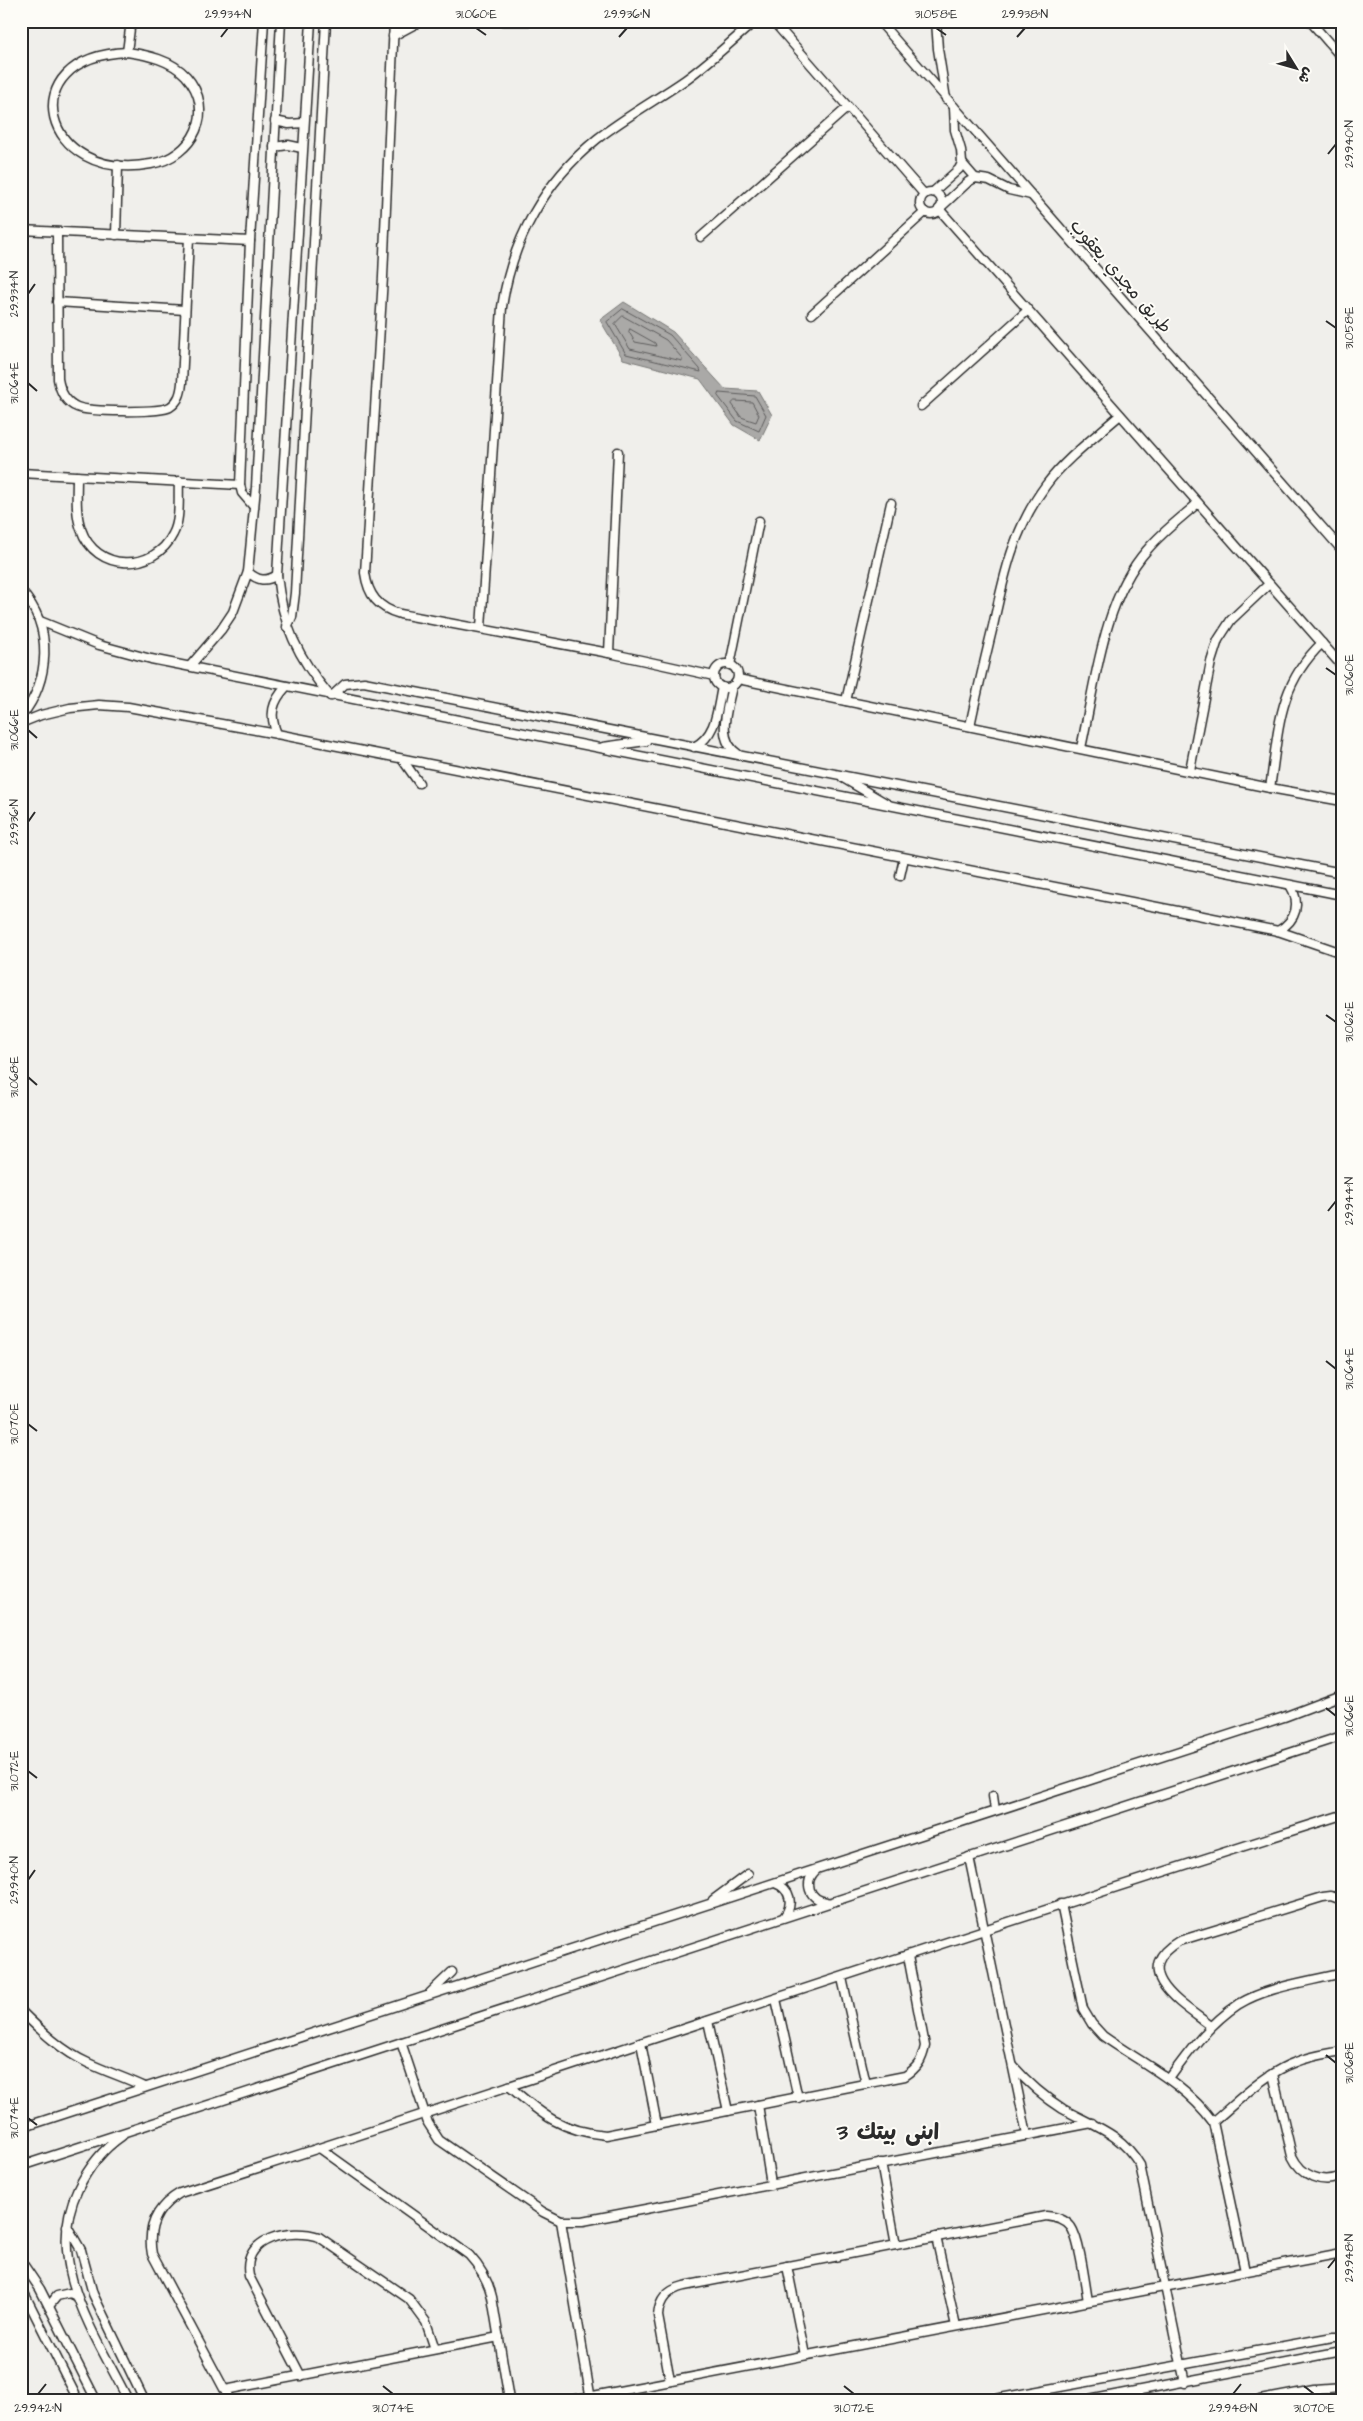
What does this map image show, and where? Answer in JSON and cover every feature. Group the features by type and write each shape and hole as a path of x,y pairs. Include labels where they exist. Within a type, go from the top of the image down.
{"street":[{"path":"127,52 131,21"},
{"path":"254,507 242,493 240,484 250,241 264,21"},
{"path":"190,666 221,630 233,612 248,572 254,507 281,21"},
{"path":"311,21 278,575 282,612 287,627 310,670 331,696"},
{"path":"287,627 292,617 295,593 326,21"},
{"path":"394,21 383,277 366,580 373,597 389,611 609,653 714,676"},
{"path":"393,36 421,21"},
{"path":"503,21 576,21"},
{"path":"481,628 502,307 505,284 519,242 547,192 580,154 611,129 688,78 755,21"},
{"path":"773,21 924,194"},
{"name":"طريق مجدي يعقوب","path":"879,21 1342,550"},
{"path":"936,21 938,49 946,99"},
{"path":"1310,21 1342,58"},
{"path":"262,47 279,47"},
{"path":"127,52 158,59 185,75 196,94 200,115 197,130 190,143 180,153 167,160 151,164 118,165 101,162 70,147 60,134 54,119 54,102 58,86 68,72 81,62 111,53 127,52"},
{"path":"701,237 848,107"},
{"path":"925,212 920,201 924,194 933,192 959,169 962,164 961,150 955,130 954,107"},
{"path":"275,121 289,124 304,123"},
{"path":"274,148 288,145 302,148"},
{"path":"962,164 975,178"},
{"path":"116,235 118,165"},
{"path":"812,314 925,212 934,213 968,182 975,178 989,180 1009,190 1031,195"},
{"path":"933,192 940,198 940,208 1027,311 1342,666"},
{"path":"254,198 271,198"},
{"path":"21,230 250,241"},
{"path":"57,232 60,388 69,402 85,409 157,411 170,407 175,403 181,390 188,238"},
{"path":"57,302 185,310"},
{"path":"921,406 1027,311"},
{"path":"970,726 1007,562 1030,507 1047,484 1067,463 1120,415"},
{"path":"609,653 618,452"},
{"path":"21,473 240,484"},
{"path":"77,476 78,518 86,540 100,555 122,563 139,562 149,558 166,544 177,524 179,481"},
{"path":"846,701 892,502"},
{"path":"1081,748 1108,626 1117,598 1131,572 1146,551 1198,503"},
{"path":"730,665 759,521"},
{"path":"248,572 254,578 262,580 278,575"},
{"path":"1190,770 1211,662 1218,640 1232,620 1269,584"},
{"path":"21,591 40,621 45,649 43,677 32,704 21,717"},
{"path":"40,621 112,649 286,687 601,748 892,808 1342,895"},
{"path":"1270,788 1287,694 1295,675 1307,658 1322,643"},
{"path":"730,665 718,668 714,676 716,682 722,687 732,686"},
{"path":"730,665 737,672 738,679 732,686 724,733 734,751 742,756"},
{"path":"738,679 1190,770 1270,788 1342,801"},
{"path":"331,696 345,684 364,682 1342,872"},
{"path":"277,734 272,722 272,709 277,696 286,687"},
{"path":"694,747 708,737 713,729 722,687"},
{"path":"21,723 41,715 70,708 99,705 128,707 277,734 1278,931 1342,953"},
{"path":"601,748 642,740 663,741"},
{"path":"402,759 420,783"},
{"path":"832,774 867,791 892,808"},
{"path":"900,876 904,858"},
{"path":"1278,931 1292,920 1296,911 1297,902 1290,885"},
{"path":"21,2128 1284,1717 1342,1695"},
{"path":"21,2166 1342,1736"},
{"path":"993,1796 995,1810"},
{"path":"230,2400 152,2254 150,2242 154,2218 165,2204 180,2194 842,1978 1061,1904 1342,1815"},
{"path":"969,1857 1027,2134"},
{"path":"816,1870 809,1879 810,1891 818,1900 829,1902"},
{"path":"707,1905 748,1874"},
{"path":"775,1883 786,1889 789,1894 790,1906 784,1917"},
{"path":"1211,2026 1168,1994 1162,1986 1159,1964 1163,1954 1170,1946 1179,1941 1322,1897 1331,1896 1342,1900"},
{"path":"1061,1904 1083,2010 1092,2024 1103,2036 1170,2080 1196,2100 1213,2122 1245,2271"},
{"path":"509,2086 542,2114 562,2126 584,2133 606,2135 905,2076 915,2069 922,2059 926,2046 908,1956"},
{"path":"428,1995 452,1972"},
{"path":"1170,2080 1189,2052 1211,2026 1240,2004 1262,1994 1342,1973"},
{"path":"842,1978 866,2084"},
{"path":"776,1999 798,2098"},
{"path":"21,2011 53,2041 71,2054 145,2087"},
{"path":"708,2021 728,2111"},
{"path":"401,2042 424,2114 439,2140 543,2212 561,2221 583,2221 1092,2123"},
{"path":"641,2043 658,2125"},
{"path":"1213,2122 1273,2074 1297,2061 1342,2051"},
{"path":"1013,2066 1035,2090 1063,2109 1115,2136 1125,2144 1140,2165 1185,2383"},
{"path":"1273,2074 1292,2156 1296,2164 1302,2171 1319,2178 1329,2179 1342,2176"},
{"path":"758,2105 772,2184"},
{"path":"128,2400 76,2296 67,2260 67,2226 76,2193 89,2169 107,2148 130,2131"},
{"path":"321,2148 469,2255 480,2267 488,2282 509,2400"},
{"path":"881,2163 896,2245"},
{"path":"670,2381 658,2316 659,2306 669,2292 684,2286 936,2237 1046,2216 1056,2217 1071,2227 1075,2235 1088,2301"},
{"path":"561,2221 591,2398"},
{"path":"67,2226 81,2250 93,2294 144,2400"},
{"path":"301,2376 249,2276 247,2268 252,2251 258,2245 280,2234 300,2232 319,2237 409,2300 426,2322 435,2350"},
{"path":"936,2237 956,2326"},
{"path":"572,2400 591,2398 670,2381 1342,2253"},
{"path":"21,2261 33,2276 96,2400"},
{"path":"787,2266 805,2355"},
{"path":"21,2287 78,2400"},
{"path":"49,2306 57,2296 70,2293 76,2296"},
{"path":"225,2390 499,2337"},
{"path":"989,2400 1332,2337 1342,2337"},
{"path":"1089,2400 1185,2383 1342,2351"},
{"path":"58,2361 72,2353"},
{"path":"1260,2400 1314,2390 1342,2388"}],"water":[{"path":"624,302 673,332 725,389 758,391 772,415 760,440 734,425 700,379 623,359 600,320"}],"district":[{"name":"ابنى بيتك 3","path":"888,2131"}]}
